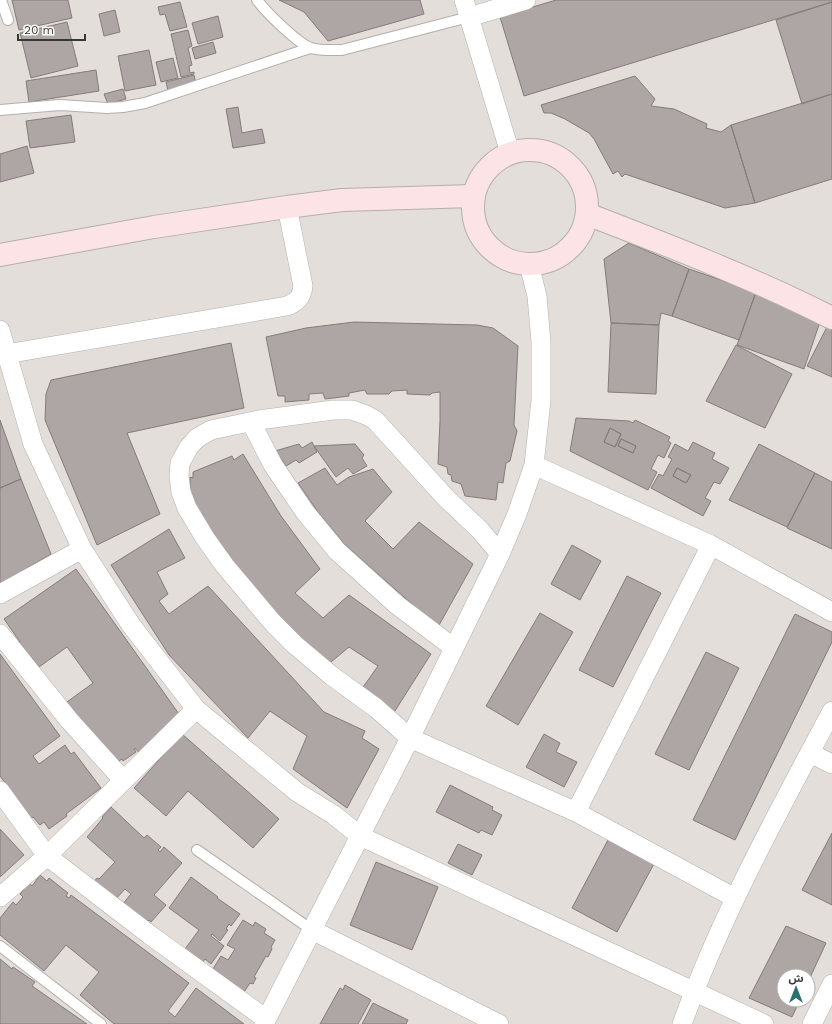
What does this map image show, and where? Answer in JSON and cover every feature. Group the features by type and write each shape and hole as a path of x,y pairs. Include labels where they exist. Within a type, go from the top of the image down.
{"street":[{"path":"510,153 466,8 526,0"},
{"path":"530,149 549,152 566,162 580,177 586,195 587,214 583,230 574,245 561,256 545,262 529,264 512,262 497,254 485,243 476,229 473,213 473,196 478,182 486,170 497,160 510,153 530,149"},
{"path":"0,255 154,227 342,200 473,196"},
{"path":"6,354 279,307 293,303 301,296 303,286 287,207"},
{"path":"587,214 704,260 787,296 832,318"},
{"path":"0,791 47,856 265,1022 410,738 518,514 534,465 541,400 541,342 538,296 529,264"},
{"path":"0,330 34,444 82,549 131,625 196,710 297,792 334,815 360,836 764,1024"},
{"path":"500,554 480,530 446,498 375,420 352,410 333,410 251,422 211,430 197,438 189,447 180,463 179,476 181,492 187,508 205,538 225,566 273,623 300,650 332,676 376,708 410,738 576,812 735,898"},
{"path":"251,422 273,465 305,512 336,551 397,605 454,648"},
{"path":"534,465 711,546 832,612"},
{"path":"576,812 711,546"},
{"path":"0,594 82,549"},
{"path":"0,634 69,720 124,780"},
{"path":"0,897 47,856 196,710"},
{"path":"682,1024 694,992 735,898 832,711"},
{"path":"810,753 832,764"},
{"path":"312,930 499,1024"},
{"path":"812,1024 832,984"}],"lane":[{"path":"1,0 8,20"},
{"path":"257,0 277,22 299,41 310,48"},
{"path":"0,110 60,105 101,108 123,107 145,103 310,48 342,50 466,8"},
{"path":"197,850 312,930"},
{"path":"0,946 101,1024"}],"building":[{"path":"12,0 68,0 72,18 19,30"},
{"path":"279,0 420,0 424,14 328,41 304,12"},
{"path":"556,0 832,0 832,2 524,96 500,17"},
{"path":"180,2 187,27 170,31 165,14 160,15 158,7"},
{"path":"832,2 832,94 802,104 776,20"},
{"path":"115,10 120,32 104,36 99,14"},
{"path":"218,16 223,37 198,44 192,23"},
{"path":"67,22 78,66 31,78 20,33"},
{"path":"188,30 192,46 188,48 192,65 189,66 190,73 194,72 194,74 181,77 171,34"},
{"path":"213,42 216,53 195,59 192,48"},
{"path":"149,50 156,85 125,91 118,56"},
{"path":"173,58 178,78 161,82 156,62"},
{"path":"96,70 99,91 29,102 26,81"},
{"path":"194,75 196,84 168,91 166,82"},
{"path":"635,76 655,99 651,106 674,109 707,124 706,128 721,132 731,125 755,203 725,208 625,174 622,177 618,171 613,174 594,139 589,133 565,119 551,113 544,113 541,105"},
{"path":"123,89 126,99 108,104 104,94"},
{"path":"832,94 832,179 755,203 731,125"},
{"path":"238,107 242,133 262,129 265,143 233,148 226,109"},
{"path":"71,115 75,142 30,148 26,121"},
{"path":"27,146 34,173 0,182 0,154"},
{"path":"629,243 689,269 672,316 661,313 659,325 611,323 604,259"},
{"path":"689,269 756,292 739,340 672,316"},
{"path":"756,292 822,316 804,369 737,345"},
{"path":"354,322 477,325 493,328 518,346 514,425 517,431 510,461 506,463 503,483 498,482 496,500 465,496 461,484 452,481 451,475 448,474 447,467 438,464 440,392 432,393 430,395 407,394 407,390 392,391 389,394 367,394 365,390 349,393 349,396 325,399 323,393 309,394 309,400 285,402 285,396 278,396 266,337 306,328"},
{"path":"611,323 659,325 656,394 608,392"},
{"path":"828,325 832,326 832,377 807,366"},
{"path":"231,343 244,408 127,433 160,514 97,545 45,420 46,394 51,380"},
{"path":"736,345 792,374 765,428 706,401"},
{"path":"576,418 629,421 633,423 635,420 670,437 668,441 671,443 664,458 658,455 651,469 657,472 648,490 570,451","holes":["610,428 621,434 615,447 604,442","621,439 636,446 633,453 618,446"]},
{"path":"0,420 21,479 0,488"},
{"path":"610,428 621,434 615,447 604,442"},
{"path":"621,439 636,446 633,453 618,446"},
{"path":"312,442 317,452 299,463 296,460 286,466 275,451 299,444 302,448"},
{"path":"693,442 715,453 712,459 729,468 720,484 714,482 705,498 711,501 703,516 651,488 659,474 663,476 672,459 668,457 675,444 688,451","holes":["677,468 691,475 686,483 673,476"]},
{"path":"355,444 364,455 362,458 367,466 353,474 348,468 336,477 314,446"},
{"path":"759,444 815,473 787,527 729,500"},
{"path":"243,454 281,516 320,569 295,593 323,618 349,595 431,654 393,714 361,690 378,666 349,647 325,667 221,556 190,503 190,477 193,478 193,472 232,456 234,460"},
{"path":"325,468 337,485 349,477 373,469 392,492 365,521 393,549 419,522 473,564 438,627 344,544 318,512 298,483"},
{"path":"677,468 691,475 686,483 673,476"},
{"path":"815,473 832,482 832,549 787,528"},
{"path":"21,479 51,554 0,584 0,488"},
{"path":"169,529 185,558 157,572 168,594 159,601 169,614 208,586 324,712 365,731 362,738 379,749 347,808 293,769 307,736 270,711 248,738 169,655 111,565"},
{"path":"572,545 601,561 580,600 551,584"},
{"path":"76,569 184,721 140,754 136,749 134,749 136,752 123,761 122,759 113,765 67,702 93,683 67,647 39,667 32,658 30,659 18,643 20,642 4,619"},
{"path":"627,576 661,593 613,687 579,670"},
{"path":"540,613 573,632 518,725 486,706"},
{"path":"795,614 832,632 832,642 735,840 693,820"},
{"path":"706,652 739,668 689,770 655,754"},
{"path":"0,654 60,736 33,756 39,764 65,745 71,754 74,752 101,788 66,814 67,816 49,829 44,822 40,825 33,817 31,818 0,776"},
{"path":"182,734 279,819 253,848 188,791 166,816 134,788"},
{"path":"544,734 560,743 556,752 577,762 564,787 526,767"},
{"path":"450,785 493,807 492,810 502,815 492,835 481,830 479,833 436,812"},
{"path":"111,807 144,838 147,835 161,847 158,850 160,852 164,847 182,863 154,895 166,905 151,922 149,920 144,925 122,905 131,894 125,889 113,902 92,884 97,878 99,879 115,862 87,837"},
{"path":"0,829 24,855 0,877"},
{"path":"832,833 832,905 802,890"},
{"path":"609,838 655,862 617,932 572,908"},
{"path":"458,844 482,855 472,875 448,863"},
{"path":"376,862 438,887 412,950 350,925"},
{"path":"40,875 47,881 49,878 68,893 66,896 69,898 71,895 189,983 168,1011 175,1017 196,988 244,1024 114,1024 80,995 99,972 66,945 44,971 0,935 0,918 13,902 16,905 23,897 20,894 29,883 32,886"},
{"path":"191,877 240,914 231,926 229,924 226,929 228,930 220,941 212,934 211,936 224,946 211,964 205,959 200,966 185,949 199,930 169,908"},
{"path":"243,920 253,926 255,922 266,929 264,933 275,940 268,957 266,956 254,977 256,978 253,984 250,983 244,992 211,972 221,956 228,960 235,949 227,945"},
{"path":"786,926 826,943 814,968 776,968 776,1008 796,1008 792,1017 749,998"},
{"path":"0,959 12,969 13,967 35,982 32,986 87,1024 0,1024"},
{"path":"345,985 371,1000 358,1024 320,1024 340,988 343,990"},
{"path":"373,1003 408,1020 406,1024 362,1024"}]}
